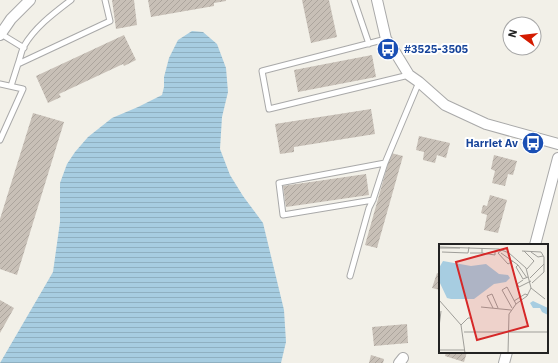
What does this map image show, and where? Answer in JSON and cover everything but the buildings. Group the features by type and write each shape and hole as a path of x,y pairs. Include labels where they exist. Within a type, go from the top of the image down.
{"street":[{"path":"0,34 11,19 30,0"},
{"path":"377,0 386,39 409,75 419,82 445,106 486,124 558,144"},
{"path":"535,244 558,158"},
{"path":"504,363 507,353"}],"lane":[{"path":"11,86 24,48 34,32 52,14 71,0"},
{"path":"18,64 110,21 105,0"},
{"path":"354,0 369,44"},
{"path":"0,34 24,48"},
{"path":"386,39 262,71 268,109 409,75"},
{"path":"350,276 369,208 385,163 419,82"},
{"path":"0,84 23,89 0,140"},
{"path":"373,200 283,215 279,183 385,163"}],"water":[{"path":"192,31 203,32 217,44 226,68 228,92 222,117 220,149 230,175 263,223 284,310 286,342 281,363 0,363 53,272 60,222 60,183 67,164 88,137 112,118 162,95 164,77 169,58 178,40"}],"place":[{"name":"#3525-3505","path":"388,49"},
{"name":"Harriet Av","path":"533,143"}]}
